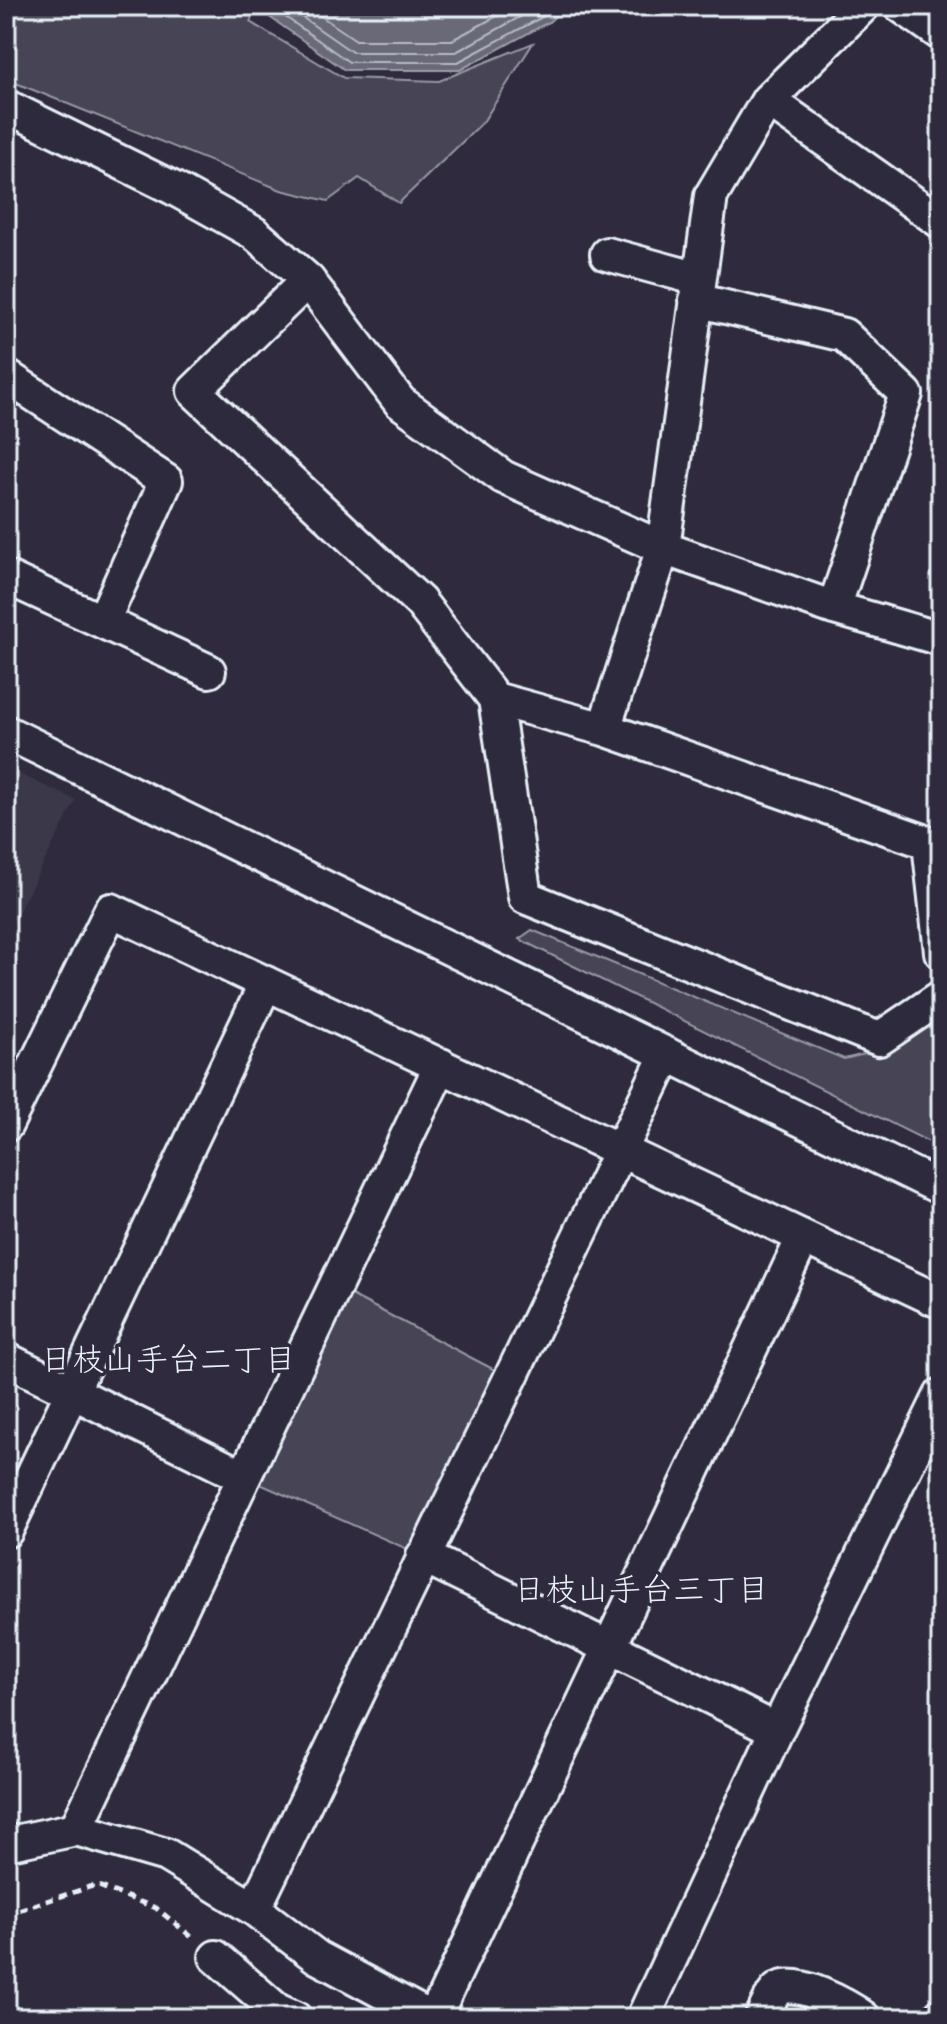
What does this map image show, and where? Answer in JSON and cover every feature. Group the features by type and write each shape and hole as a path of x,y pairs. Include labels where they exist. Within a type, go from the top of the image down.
{"street":[{"path":"604,729 663,548 711,196 768,100 863,6"},
{"path":"901,6 941,34"},
{"path":"768,100 941,222"},
{"path":"6,106 173,188 254,233 308,280 400,402 503,477 663,548 834,608 941,639"},
{"path":"607,254 697,290 844,335 906,394 834,608"},
{"path":"308,280 194,391 420,602 495,699 525,897 879,1039 941,997"},
{"path":"6,376 166,481 103,621"},
{"path":"6,577 209,671"},
{"path":"495,699 604,729 929,843 941,952"},
{"path":"6,732 941,1188"},
{"path":"6,1125 111,910 941,1302"},
{"path":"6,1531 266,983"},
{"path":"254,1909 423,1556 623,1151 667,1054"},
{"path":"76,1829 441,1065"},
{"path":"6,1844 76,1829 166,1855 254,1909 317,1957 433,2018 803,1238"},
{"path":"6,1359 244,1477"},
{"path":"643,2018 777,1730 941,1395"},
{"path":"423,1556 777,1730"},
{"path":"216,1957 277,2010 295,2018"},
{"path":"761,2018 776,1991 787,1986 812,1990 864,2018"}],"path":[{"path":"6,1914 96,1885 156,1908 216,1957"}],"shaded area":[{"path":"6,6 257,6 250,22 344,78 439,81 533,43 483,122 399,203 359,178 328,201 281,190 6,79"},
{"path":"6,768 76,800 6,936"},
{"path":"532,930 844,1059 890,1048 941,1006 941,1148 519,939"},
{"path":"336,1287 510,1378 423,1556 244,1477"}],"water":[{"path":"264,6 566,6 549,22 460,70 345,70 261,11"}],"district":[{"name":"日枝山手台二丁目","path":"168,1358"},
{"name":"日枝山手台三丁目","path":"641,1588"}]}
